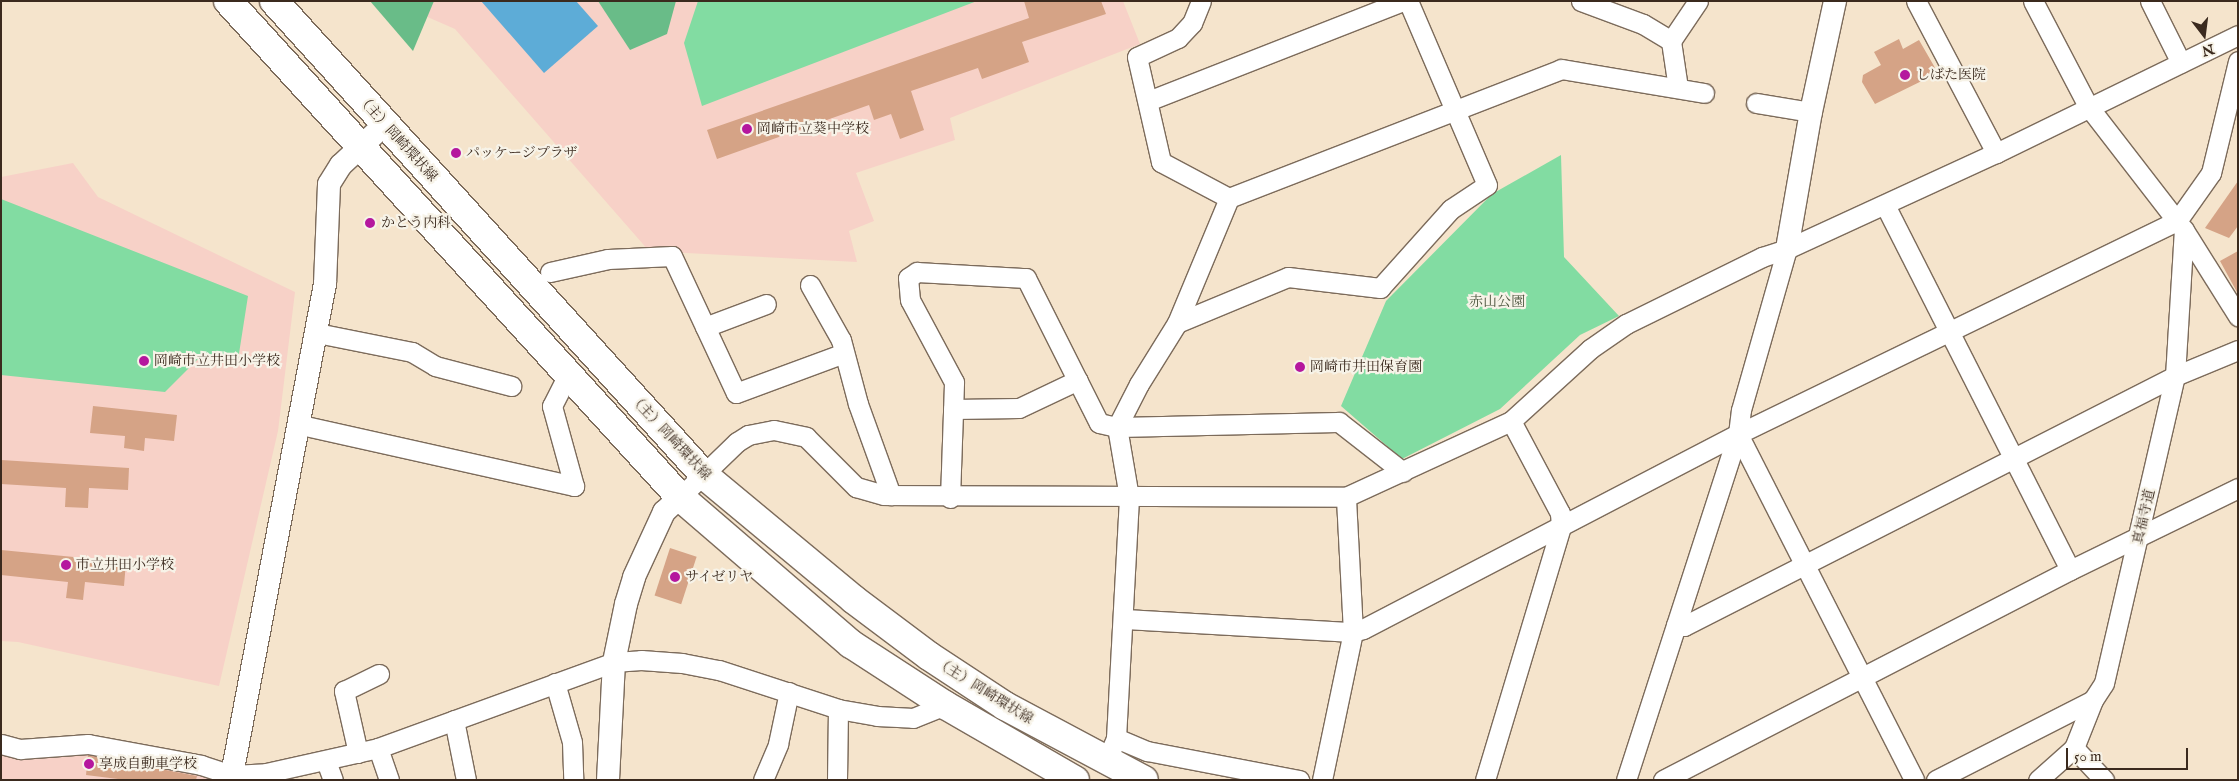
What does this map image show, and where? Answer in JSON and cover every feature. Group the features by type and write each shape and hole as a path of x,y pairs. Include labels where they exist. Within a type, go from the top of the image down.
{"main road":[{"path":"228,1 359,147 680,497 851,644 945,705 1075,780"},
{"name":"（主）岡崎環状線","path":"274,1 384,125 705,476 853,599 929,656 1005,706 1111,750 1144,780"}],"street":[{"path":"1201,1 1192,23 1178,38 1137,57 1161,162 1229,198"},
{"path":"1148,101 1403,1"},
{"path":"1177,323 1288,277 1380,288 1451,209 1487,185 1408,1"},
{"path":"1581,1 1643,24 1671,41"},
{"path":"1678,88 1671,41 1698,1"},
{"path":"1626,780 1738,434 1741,410 1788,250 1811,112 1835,1"},
{"path":"1916,1 1996,153"},
{"path":"2033,1 2088,106 2180,225 2238,316"},
{"path":"2150,1 2181,62"},
{"path":"608,780 614,662 634,577 664,512 748,435 774,430 806,437 856,486 891,496 950,498 1346,496 1403,472 1511,421 1590,349 1626,324 1762,257 1788,250 1996,153 2088,106 2238,35"},
{"path":"1125,619 1353,632 1738,434 1948,331 2180,225 2211,173 2238,61"},
{"path":"1299,780 1147,750 1111,750 1125,619 1129,496 1117,427 1139,384 1177,323 1229,198 1455,108 1561,69 1704,93"},
{"path":"1756,103 1811,112"},
{"path":"232,777 301,425 317,333 325,284 329,184 341,165 384,125"},
{"path":"1885,205 2070,570"},
{"name":"真福寺道","path":"2038,780 2074,748 2093,700 2104,683 2140,537 2175,376 2180,225"},
{"path":"550,272 608,259 672,256 736,393 844,353"},
{"path":"950,498 954,382 910,300 906,286 908,278 918,272 1026,278 1099,423 1117,427 1339,422 1403,472"},
{"path":"810,285 841,340 858,404 891,496"},
{"path":"705,327 766,304"},
{"path":"317,333 412,352 435,366 511,386"},
{"path":"1676,625 1684,626 2014,460 2175,376 2238,350"},
{"path":"301,425 574,486 552,406 568,374"},
{"path":"953,409 1019,408 1078,380"},
{"path":"1485,780 1561,526 1560,513 1511,421"},
{"path":"1738,434 1805,564 1861,680 1914,780"},
{"path":"1663,780 1861,680 2070,570 2238,488"},
{"path":"1322,780 1353,632 1346,496"},
{"path":"1,744 20,750 88,744 201,765 232,777 291,770 378,748 614,662 682,663 719,670 838,709 877,716 913,718 945,705"},
{"path":"358,753 344,691 379,674"},
{"path":"555,683 572,742 573,780"},
{"path":"763,780 778,744 789,692"},
{"path":"1936,780 2093,700"},
{"path":"837,780 838,709"},
{"path":"454,720 466,780"},
{"path":"378,748 389,780"},
{"path":"2074,748 2104,780"},
{"path":"326,761 333,780"}],"shaded area":[{"name":"岡崎市立葵中学校","path":"391,1 1123,1 1140,44 950,118 955,140 856,173 874,221 849,231 857,262 649,251 455,29"},
{"name":"岡崎市立井田小学校","path":"73,163 98,197 295,292 278,431 219,686 18,642 1,641 1,177"},
{"name":"享成自動車学校","path":"86,749 225,772 224,780 1,780 1,750"}],"green space":[{"path":"370,1 434,1 413,51"},
{"path":"598,1 676,1 667,34 630,50"},
{"path":"698,1 977,1 702,106 684,43"},
{"name":"赤山公園","path":"1561,155 1564,257 1619,316 1580,335 1500,409 1402,459 1341,406 1386,301 1492,194"},
{"path":"1,199 248,296 238,360 199,358 165,392 1,375"}],"water":[{"path":"481,1 576,1 598,26 544,73"}],"building":[{"path":"1024,1 1101,1 1106,14 1022,42 1029,62 982,79 978,68 911,91 924,130 900,139 891,114 874,120 869,105 717,159 707,130 1029,18"},
{"path":"1899,39 1903,49 1919,40 1938,73 1875,104 1862,82 1863,75 1881,65 1874,52"},
{"path":"2238,181 2238,226 2229,238 2205,228"},
{"path":"2238,251 2238,294 2220,261"},
{"path":"93,406 177,415 174,441 145,438 144,451 124,448 125,436 90,433"},
{"path":"1,460 129,468 128,490 89,488 88,508 65,507 66,488 1,484"},
{"path":"670,548 697,557 681,604 655,596"},
{"path":"1,550 126,562 124,586 85,582 83,600 66,598 68,582 1,575"},
{"path":"88,755 197,776 196,780 126,780 86,775"}],"place":[{"name":"しばた医院","path":"1905,75"},
{"name":"岡崎市立葵中学校","path":"747,129"},
{"name":"パッケージプラザ","path":"456,153"},
{"name":"かとう内科","path":"370,223"},
{"name":"岡崎市立井田小学校","path":"144,361"},
{"name":"岡崎市井田保育園","path":"1300,367"},
{"name":"市立井田小学校","path":"66,565"},
{"name":"サイゼリヤ","path":"675,577"},
{"name":"享成自動車学校","path":"89,764"}]}
